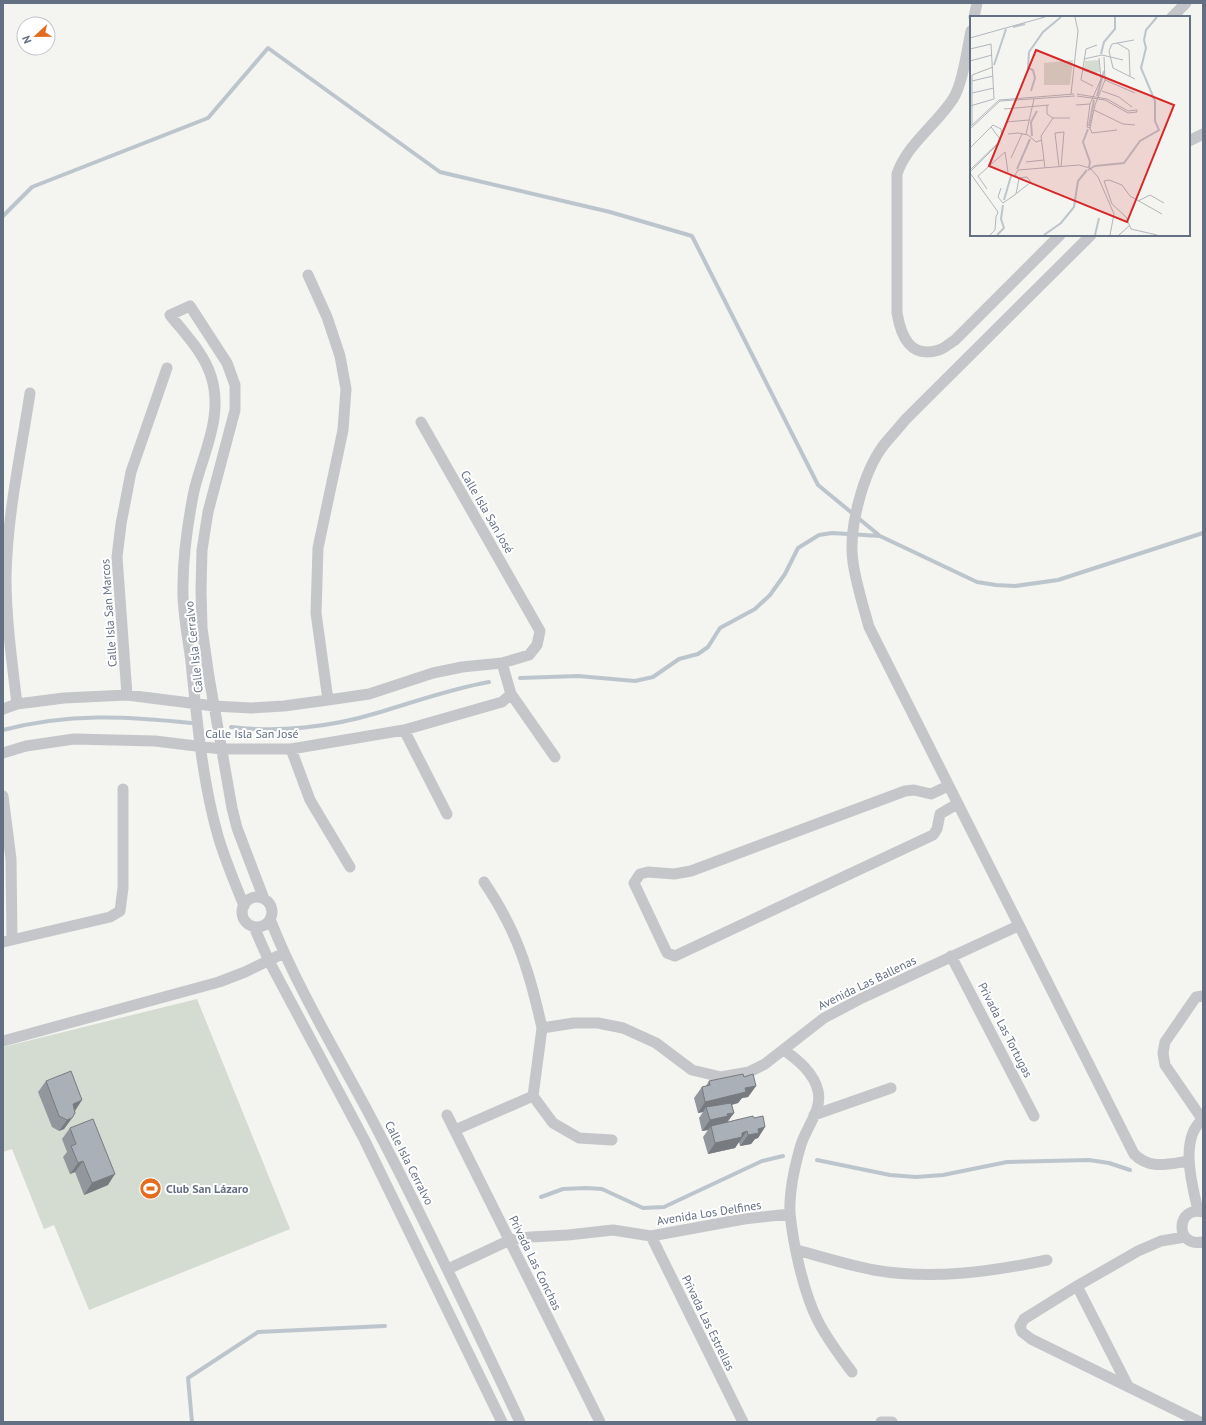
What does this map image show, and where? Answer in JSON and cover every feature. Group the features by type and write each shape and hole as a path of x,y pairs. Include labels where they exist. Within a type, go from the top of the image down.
{"street":[{"path":"974,16 977,3"},
{"path":"1173,16 1186,3"},
{"path":"970,36 963,70 954,97 939,118 907,153 900,163 897,174 897,313 901,331 906,343 923,352 940,350 955,340 1059,236"},
{"path":"1190,140 1203,134"},
{"path":"1090,236 905,420 882,447 862,488 854,520 852,560 858,590 869,627 1018,926 1134,1154 1142,1162 1154,1164 1189,1161"},
{"path":"308,275 327,317 340,356 346,389 343,430 318,548 316,613 328,700"},
{"name":"Calle Isla Cerralvo","path":"244,906 219,838 211,805 194,703 183,586 186,541 194,490 214,423 215,393 211,375 197,348 170,315 190,306 227,362 235,385 235,410 208,512 202,550 202,628 226,784 237,828 264,899"},
{"name":"Calle Isla San Marcos","path":"127,695 117,557 121,524 131,472 167,368"},
{"path":"17,704 8,617 6,577 9,533 30,392"},
{"name":"Calle Isla San José","path":"3,709 17,704 64,698 127,695 214,706 258,707 328,700 369,694 433,673 462,667 502,663 529,655 537,645 540,632 421,422"},
{"path":"502,663 511,694 556,757"},
{"name":"Calle Isla San José","path":"3,753 26,746 74,739 155,740 202,748 221,749 291,749 404,730 502,702 511,694"},
{"path":"404,730 447,814"},
{"path":"291,749 310,800 350,867"},
{"path":"948,786 931,794 914,790 905,791 691,871 674,874 648,872 640,874 634,883 667,953 675,956 933,835 937,829 940,814 957,804"},
{"path":"3,796 11,859 7,941 116,915 120,911 122,905 123,888 123,789"},
{"path":"484,882 507,920 536,998 542,1028 533,1096 553,1123 579,1138 612,1140"},
{"path":"253,898 264,899 271,908 270,919 261,927 254,927 248,924 244,919 242,912 244,906 253,898"},
{"name":"Calle Isla Cerralvo","path":"270,919 284,953 378,1131 448,1269 520,1422"},
{"name":"Avenida Las Ballenas","path":"542,1028 574,1023 598,1023 623,1028 656,1043 692,1070 721,1077 749,1072 765,1064 784,1050 804,1032 824,1018 862,998 1018,926"},
{"path":"254,927 268,961 364,1139 502,1422"},
{"path":"3,1041 186,992 245,972 284,953"},
{"name":"Privada Las Tortugas","path":"951,956 1034,1116"},
{"path":"1203,996 1196,997 1165,1042 1163,1053 1166,1065 1202,1119 1194,1129 1190,1140 1189,1161 1201,1211 1191,1212 1185,1216 1182,1223 1182,1230 1185,1237 1191,1242 1203,1242"},
{"path":"784,1050 798,1060 812,1077 818,1091 818,1104 800,1145 794,1172 790,1214 804,1286 813,1311 827,1337 852,1372"},
{"path":"814,1115 891,1088"},
{"path":"455,1130 533,1096"},
{"name":"Privada Las Conchas","path":"447,1115 600,1422"},
{"name":"Avenida Los Delfines","path":"448,1269 510,1240 568,1235 596,1230 613,1230 651,1236 744,1219 790,1214"},
{"name":"Privada Las Estrellas","path":"651,1236 743,1422"},
{"path":"1185,1237 1161,1241 1138,1251 1024,1319 1020,1326 1022,1332 1032,1339 1127,1384 1200,1422"},
{"path":"797,1250 875,1270 910,1273 965,1273 1016,1267 1047,1260"},
{"path":"1077,1286 1127,1384"},
{"path":"881,1422 892,1422"}],"shaded area":[{"name":"Club San Lázaro","path":"197,999 290,1229 89,1310 54,1225 44,1229 12,1149 3,1152 3,1047"}],"building":[{"path":"71,1071 82,1100 73,1104 75,1113 72,1118 67,1120 59,1116 46,1081"},
{"path":"743,1074 744,1077 753,1074 756,1086 745,1088 746,1092 705,1102 702,1087 710,1085 709,1081"},
{"path":"731,1103 734,1113 710,1120 706,1107"},
{"path":"753,1116 754,1118 763,1116 765,1127 758,1129 759,1133 748,1135 747,1131 742,1133 742,1137 715,1143 711,1126"},
{"path":"93,1119 115,1174 92,1183 83,1161 78,1163 71,1146 76,1144 70,1128"}],"waterway":[{"path":"3,216 32,187 208,118 268,48 440,172 610,212 692,236 818,485 880,536"},
{"path":"520,678 578,676 635,681 653,677 679,659 698,654 708,647 720,628 755,609 770,595 785,574 798,548 819,535 832,533 880,536 977,582 1015,586 1058,580 1203,533"},
{"path":"231,727 249,729 286,729 304,728 341,722 377,713 446,692 489,682"},
{"path":"3,730 74,718 120,718 191,723"},
{"path":"541,1197 563,1189 602,1189 643,1208 664,1207 762,1161 783,1156"},
{"path":"817,1160 890,1175 916,1177 943,1175 1007,1162 1089,1160 1109,1163 1130,1170"},
{"path":"192,1422 188,1378 258,1332 385,1326"}],"place":[{"name":"Club San Lázaro","path":"151,1189"}]}
